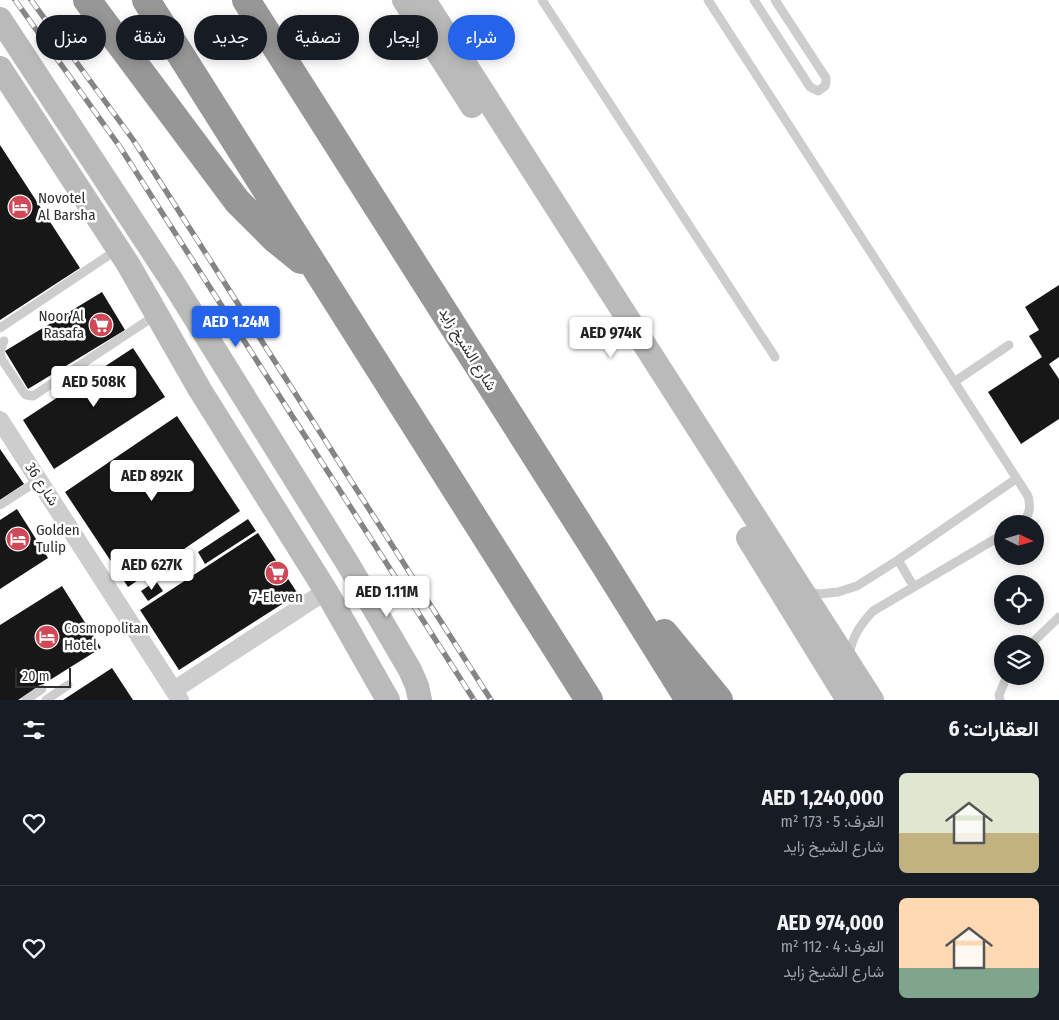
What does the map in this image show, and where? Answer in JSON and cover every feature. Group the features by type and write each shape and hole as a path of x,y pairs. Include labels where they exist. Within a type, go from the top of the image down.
{"highway":[{"path":"87,0 237,201 275,239 317,272"},
{"path":"146,0 589,700"},
{"name":"شارع الشيخ زايد","path":"246,0 689,700"},
{"path":"601,559 718,700"}],"street":[{"path":"404,0 731,510 848,700"},
{"path":"424,0 847,664 872,700"},
{"path":"0,19 172,281 338,547 410,670 417,686 420,700"},
{"path":"0,68 118,249 200,390 326,591 388,700"},
{"name":"شارع 36","path":"0,420 177,695"},
{"path":"177,695 326,591 342,593 355,602 413,700"}],"lane":[{"path":"542,0 775,357"},
{"path":"708,0 1028,496 1030,507 1029,515"},
{"path":"754,0 810,87 818,90 822,89 826,78 775,0"},
{"path":"791,57 806,48"},
{"path":"0,328 118,249"},
{"path":"4,341 0,351 1,358 24,393 33,396 156,314"},
{"path":"954,382 1008,346"},
{"path":"800,590 819,594 838,592 857,586 1016,479"},
{"path":"0,505 39,480"},
{"path":"847,664 851,644 860,626 873,611 994,541"},
{"path":"898,560 914,587"},
{"path":"1040,635 1059,616"},
{"path":"46,700 68,685"},
{"path":"1000,700 999,695 1003,685"},
{"path":"26,700 42,689"}],"building":[{"name":"Novotel Al Barsha","path":"0,145 80,268 0,320"},
{"path":"1059,285 1059,357 1049,364 1059,379 1059,419 1021,444 988,392 1042,357 1029,336 1039,330 1025,307"},
{"path":"102,292 125,330 28,389 5,351"},
{"path":"133,348 165,397 54,469 23,420"},
{"path":"177,416 240,511 128,587 65,492"},
{"path":"0,449 24,484 0,500"},
{"name":"Golden Tulip","path":"17,509 48,558 0,589 0,520"},
{"path":"248,519 256,531 205,564 198,552"},
{"path":"258,533 298,594 179,670 140,610"},
{"path":"156,581 163,591 148,601 141,591"},
{"name":"Cosmopolitan Hotel","path":"62,586 101,648 18,700 0,700 0,625"},
{"path":"112,668 133,700 63,700"}],"railway":[{"path":"15,0 120,147 474,700"},
{"path":"31,0 134,141 491,700"}],"place":[{"name":"Novotel Al Barsha","path":"20,207"},
{"name":"Noor Al Rasafa","path":"101,325"},
{"name":"Golden Tulip","path":"18,539"},
{"name":"7-Eleven","path":"277,573"},
{"name":"Cosmopolitan Hotel","path":"47,637"}]}
